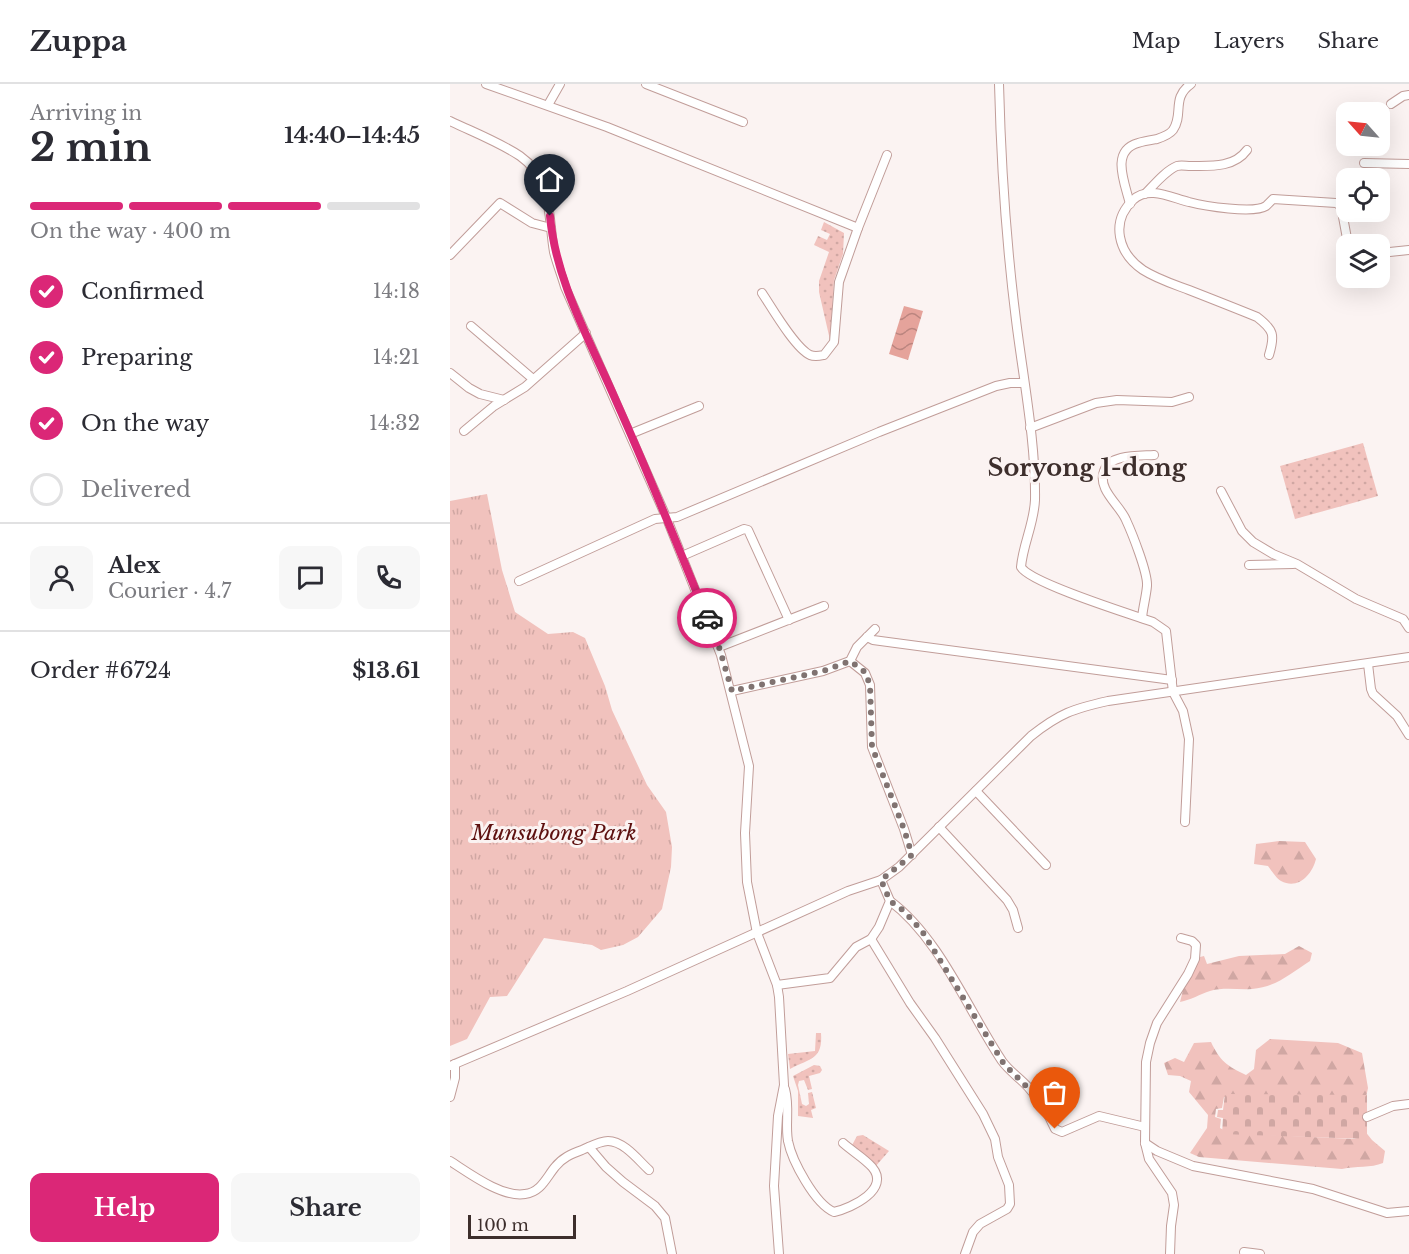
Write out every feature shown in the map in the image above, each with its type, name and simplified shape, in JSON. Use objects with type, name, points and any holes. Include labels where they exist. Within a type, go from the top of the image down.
[{"type":"street","points":[[486,84],[607,127],[858,228]]},
{"type":"street","points":[[548,105],[560,84]]},
{"type":"street","points":[[646,84],[743,122]]},
{"type":"street","points":[[999,84],[1001,164],[1008,250],[1030,428],[1035,499],[1033,520],[1021,559],[1021,567],[1024,573],[1153,622],[1166,631],[1173,692],[1183,711],[1189,739],[1185,822]]},
{"type":"street","points":[[1130,204],[1121,163],[1122,154],[1127,148],[1137,143],[1168,135],[1174,129],[1178,101],[1182,91],[1191,84]]},
{"type":"street","points":[[1391,104],[1409,95]]},
{"type":"street","points":[[450,121],[519,155],[529,163],[540,178],[549,203],[555,254],[565,287],[667,519],[719,647],[732,691],[749,766],[745,824],[747,882],[757,933],[777,984],[784,1085],[789,1104],[788,1140],[794,1160],[820,1201],[834,1212],[858,1202],[874,1190],[878,1180],[873,1168],[843,1143]]},
{"type":"street","points":[[1247,150],[1244,155],[1216,167],[1178,165],[1145,194],[1135,198],[1120,219],[1118,229],[1124,251],[1143,270],[1160,279],[1257,317],[1269,327],[1274,339],[1269,355]]},
{"type":"street","points":[[762,293],[777,317],[807,353],[814,356],[824,355],[834,342],[839,282],[887,155]]},
{"type":"street","points":[[1364,163],[1409,164]]},
{"type":"street","points":[[1145,194],[1161,194],[1191,203],[1237,209],[1261,208],[1267,206],[1273,199],[1336,203],[1341,206],[1346,234]]},
{"type":"street","points":[[450,253],[500,203],[532,223],[551,228]]},
{"type":"street","points":[[1390,252],[1409,250]]},
{"type":"street","points":[[471,326],[533,379]]},
{"type":"street","points":[[464,431],[494,406],[525,387],[586,333]]},
{"type":"street","points":[[450,373],[480,394],[504,400]]},
{"type":"street","points":[[519,581],[655,519],[677,517],[879,432],[996,386],[1024,383]]},
{"type":"street","points":[[1030,428],[1096,403],[1117,400],[1172,402],[1189,397]]},
{"type":"street","points":[[630,434],[699,406]]},
{"type":"street","points":[[1142,618],[1148,584],[1146,574],[1126,518],[1105,489],[1104,471],[1110,462],[1121,458],[1154,455]]},
{"type":"street","points":[[1221,491],[1242,531],[1253,542],[1297,564],[1356,599],[1408,623]]},
{"type":"street","points":[[682,556],[744,529],[748,530],[789,620]]},
{"type":"street","points":[[1249,565],[1297,564]]},
{"type":"street","points":[[719,647],[824,606]]},
{"type":"street","points":[[732,691],[823,671],[850,661],[857,647],[875,629]]},
{"type":"street","points":[[867,637],[873,640],[1172,680]]},
{"type":"street","points":[[450,1097],[454,1078],[452,1065],[627,991],[848,891],[881,880],[912,855],[1031,736],[1050,721],[1070,710],[1108,700],[1409,657]]},
{"type":"street","points":[[850,661],[865,672],[870,685],[872,747],[912,855]]},
{"type":"street","points":[[1368,664],[1373,694],[1397,716],[1409,735]]},
{"type":"street","points":[[976,791],[1046,864]]},
{"type":"street","points":[[939,827],[1007,900],[1013,910],[1018,928]]},
{"type":"street","points":[[881,880],[890,901],[904,911],[922,931],[1004,1064],[1047,1111],[1055,1129],[1062,1132],[1070,1130],[1099,1116],[1145,1127]]},
{"type":"street","points":[[777,984],[830,978],[856,947],[871,939],[890,901]]},
{"type":"street","points":[[1170,1254],[1174,1205],[1172,1193],[1149,1158],[1145,1143],[1146,1062],[1157,1023],[1188,974],[1197,951],[1192,941],[1181,938]]},
{"type":"street","points":[[871,939],[910,1003],[936,1038],[983,1114],[995,1138],[998,1157],[1009,1185],[1010,1204],[1007,1209],[980,1224],[973,1232],[965,1254]]},
{"type":"street","points":[[779,1254],[774,1186],[778,1116],[784,1085]]},
{"type":"street","points":[[1367,1117],[1393,1106],[1409,1104]]},
{"type":"street","points":[[450,1161],[512,1195],[526,1194],[541,1187],[555,1166],[564,1158],[607,1141],[629,1151],[649,1170]]},
{"type":"street","points":[[1145,1143],[1157,1151],[1193,1166],[1314,1189],[1387,1213],[1409,1211]]},
{"type":"street","points":[[589,1147],[606,1167],[655,1206],[665,1218],[672,1254]]},
{"type":"street","points":[[1244,1252],[1260,1254]]},
{"type":"green space","points":[[824,222],[844,233],[843,254],[834,280],[830,340],[819,292],[819,281],[829,252],[814,245],[818,236],[827,240],[830,234],[821,230]]},
{"type":"green space","points":[[1363,443],[1378,496],[1295,519],[1280,466]]},
{"type":"green space","name":"Munsubong Park","points":[[487,494],[502,570],[515,612],[548,634],[573,632],[585,638],[605,686],[612,710],[647,785],[666,812],[672,847],[671,867],[662,909],[638,937],[623,945],[601,950],[592,945],[544,938],[507,996],[490,997],[467,1039],[450,1046],[450,501]]},
{"type":"green space","points":[[1279,841],[1305,842],[1316,859],[1308,875],[1293,884],[1281,881],[1268,866],[1254,864],[1256,844]]},
{"type":"green space","points":[[1299,946],[1312,953],[1310,961],[1276,983],[1261,988],[1215,990],[1180,1002],[1183,990],[1200,957],[1204,956],[1207,964],[1239,956],[1285,954]]},
{"type":"green space","points":[[816,1033],[821,1033],[818,1053],[810,1060],[790,1069],[788,1054],[815,1051]]},
{"type":"green space","points":[[1270,1039],[1338,1043],[1362,1053],[1368,1088],[1365,1102],[1224,1097],[1222,1108],[1216,1109],[1215,1117],[1221,1119],[1220,1128],[1229,1133],[1354,1139],[1363,1136],[1364,1130],[1385,1151],[1383,1163],[1342,1169],[1199,1157],[1190,1153],[1207,1128],[1208,1115],[1189,1092],[1191,1081],[1180,1076],[1168,1075],[1164,1063],[1175,1058],[1184,1062],[1194,1043],[1211,1042],[1225,1062],[1246,1075],[1254,1069],[1256,1050]]},
{"type":"green space","points":[[814,1065],[820,1066],[822,1070],[820,1073],[809,1076],[812,1089],[808,1090],[804,1080],[799,1081],[798,1085],[802,1104],[806,1106],[809,1104],[808,1093],[812,1092],[816,1108],[811,1110],[813,1118],[798,1116],[798,1091],[793,1076]]},
{"type":"green space","points":[[1225,1094],[1367,1095],[1367,1139],[1222,1134],[1223,1118],[1217,1117],[1218,1110],[1223,1110]]},
{"type":"green space","points":[[863,1135],[889,1151],[875,1167],[851,1147],[857,1136]]},
{"type":"water","points":[[904,306],[923,311],[908,360],[889,354]]},
{"type":"way so far","points":[[707,618],[719,647],[732,691],[823,671],[850,661],[865,672],[870,685],[872,747],[912,855],[881,880],[890,901],[904,911],[922,931],[1004,1064],[1047,1111],[1055,1129]]},
{"type":"district","name":"Soryong 1-dong","points":[[1087,467]]},
{"type":"route","points":[[550,216],[555,254],[565,287],[667,519],[707,618]]}]
